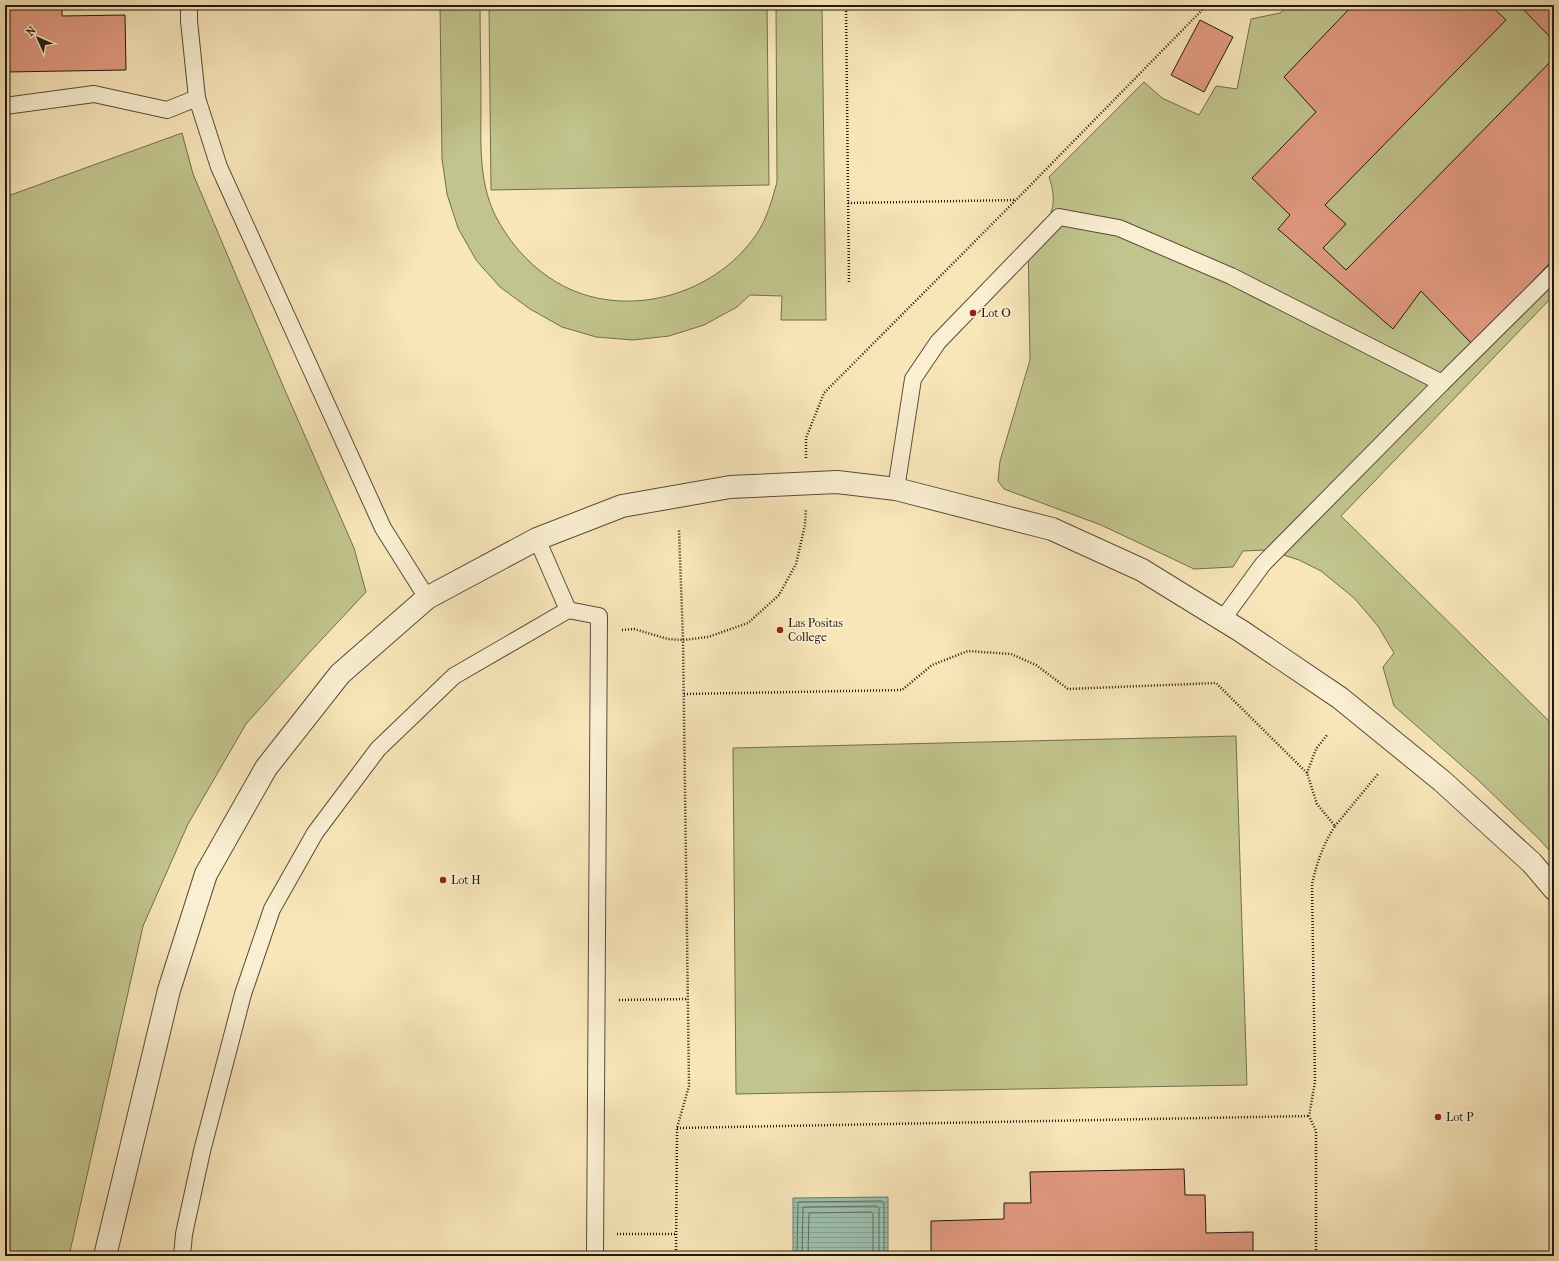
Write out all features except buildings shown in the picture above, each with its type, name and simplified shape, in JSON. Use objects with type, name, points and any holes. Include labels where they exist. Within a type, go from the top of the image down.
[{"type":"street","points":[[105,1256],[169,990],[206,874],[266,768],[340,674],[428,598],[537,539],[622,506],[730,486],[837,482],[896,489],[1052,529],[1142,570],[1222,620],[1346,703],[1447,786],[1532,862],[1554,889]]},
{"type":"lane","points":[[189,5],[189,20],[197,98],[219,167],[383,528],[428,598]]},
{"type":"lane","points":[[5,106],[94,94],[167,110],[197,98]]},
{"type":"lane","points":[[896,489],[913,379],[938,342],[1059,217],[1119,228],[1231,276],[1442,383]]},
{"type":"lane","points":[[1222,620],[1263,564],[1554,272]]},
{"type":"lane","points":[[537,539],[568,610]]},
{"type":"lane","points":[[182,1256],[184,1234],[202,1152],[244,994],[272,909],[315,833],[378,749],[454,676],[568,610],[599,616],[595,1256]]},
{"type":"path","points":[[846,5],[849,284]]},
{"type":"path","points":[[848,203],[1016,200]]},
{"type":"path","points":[[599,631],[634,629],[668,639],[683,640],[679,530]]},
{"type":"path","points":[[676,1256],[677,1128],[689,1086],[684,694],[902,690],[932,665],[968,651],[1010,654],[1036,665],[1068,689],[1216,683],[1307,772],[1318,804],[1335,826]]},
{"type":"path","points":[[1307,772],[1316,749],[1327,735]]},
{"type":"path","points":[[1316,1256],[1316,1131],[1310,1116],[1315,1082],[1312,884],[1324,843],[1335,826],[1378,774]]},
{"type":"path","points":[[597,1000],[688,999]]},
{"type":"path","points":[[677,1128],[1310,1116]]},
{"type":"path","points":[[595,1234],[676,1234]]},
{"type":"green space","points":[[440,5],[480,5],[481,145],[483,174],[495,215],[506,233],[525,258],[541,272],[576,292],[604,299],[633,301],[661,297],[689,289],[715,275],[737,257],[760,229],[766,216],[777,182],[776,5],[822,5],[826,320],[781,320],[782,296],[750,295],[737,307],[704,325],[669,336],[633,340],[596,337],[562,327],[530,309],[500,287],[476,260],[458,228],[447,194],[442,159]]},
{"type":"green space","points":[[489,5],[767,5],[769,185],[491,190]]},
{"type":"green space","points":[[1290,5],[1554,5],[1554,295],[1341,516],[1554,726],[1554,856],[1540,840],[1478,780],[1394,706],[1383,667],[1394,653],[1378,626],[1354,598],[1321,571],[1299,560],[1268,550],[1243,551],[1233,567],[1194,569],[1101,525],[1004,489],[998,481],[1000,461],[1030,360],[1028,238],[1041,228],[1047,221],[1052,210],[1053,194],[1049,177],[1144,82],[1162,98],[1199,115],[1216,86],[1237,89],[1251,19],[1280,13]]},
{"type":"green space","points":[[182,133],[193,174],[354,548],[366,592],[308,654],[246,724],[188,824],[143,926],[69,1256],[5,1256],[5,197]]},
{"type":"green space","points":[[1236,736],[1247,1085],[736,1094],[733,748]]},
{"type":"water","points":[[888,1197],[888,1256],[793,1256],[793,1198]]},
{"type":"place","name":"Lot O","points":[[973,313]]},
{"type":"place","name":"Las Positas College","points":[[780,630]]},
{"type":"place","name":"Lot H","points":[[443,880]]},
{"type":"place","name":"Lot P","points":[[1438,1117]]}]
